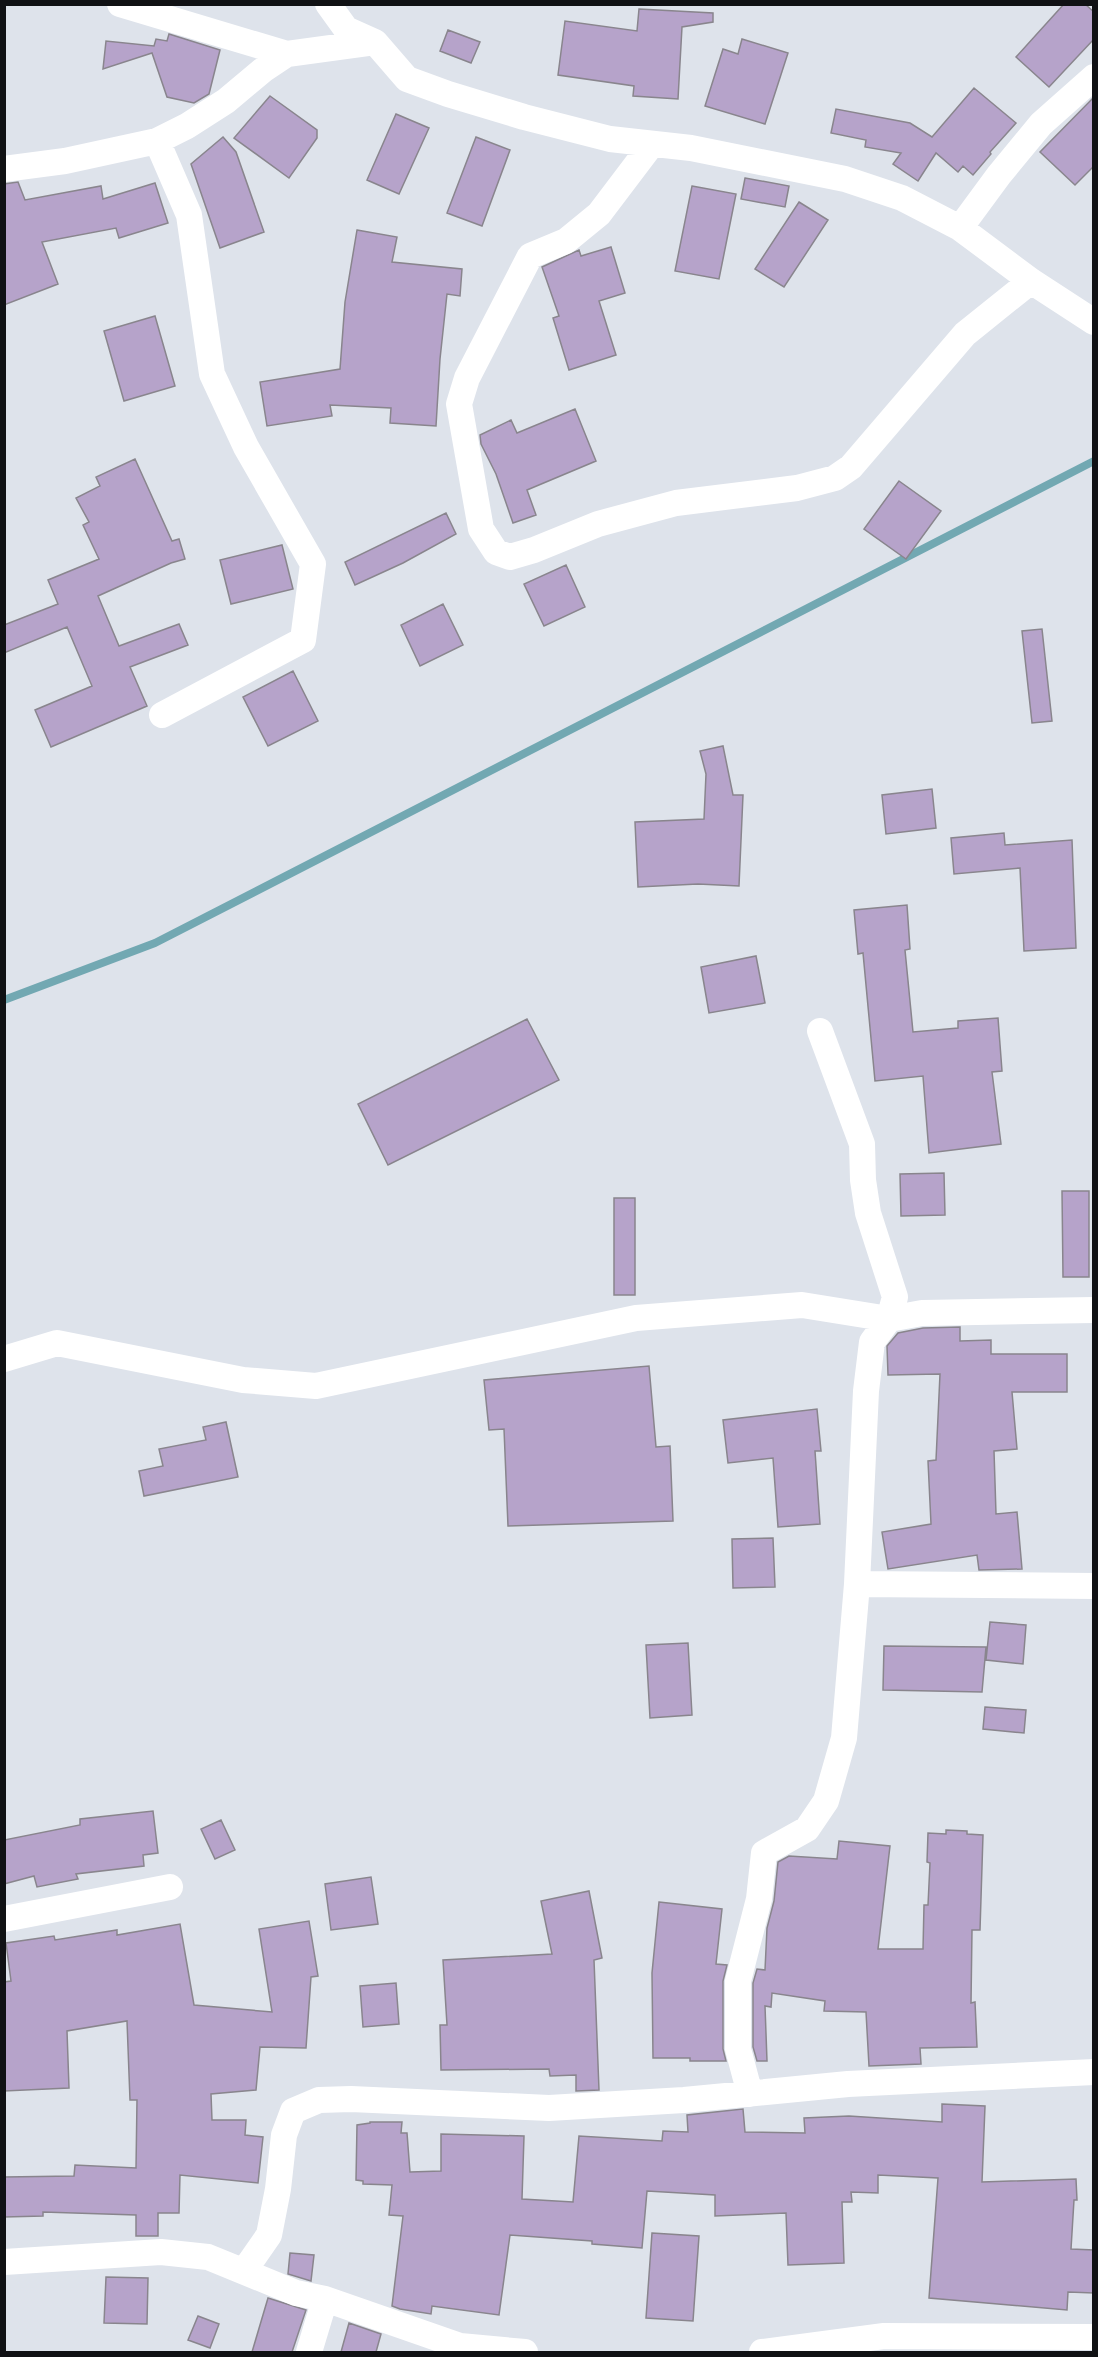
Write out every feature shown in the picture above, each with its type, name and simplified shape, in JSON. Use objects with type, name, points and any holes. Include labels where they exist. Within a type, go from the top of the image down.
[{"type":"street","points":[[120,4],[287,54],[375,42]]},
{"type":"street","points":[[328,4],[346,29],[375,42],[407,79],[524,117],[610,139],[692,148],[845,178],[902,198],[960,228],[1031,281],[1094,322]]},
{"type":"street","points":[[4,169],[64,161],[157,141],[187,126],[226,101],[263,70],[287,54]]},
{"type":"street","points":[[960,228],[1041,124],[1094,77]]},
{"type":"street","points":[[157,141],[189,215],[212,374],[246,447],[313,564],[303,640],[162,715]]},
{"type":"street","points":[[652,144],[599,214],[566,241],[530,256],[466,378],[459,404],[481,529],[496,552],[510,556],[534,550],[598,524],[676,503],[797,488],[836,478],[851,467],[965,334],[1031,281]]},
{"type":"street","points":[[750,2094],[738,2049],[738,1981],[759,1899],[764,1853],[807,1829],[826,1801],[844,1738],[856,1584],[866,1390],[872,1342],[889,1319],[895,1297],[868,1213],[863,1180],[862,1144],[820,1031]]},
{"type":"street","points":[[4,1359],[57,1343],[243,1380],[316,1386],[636,1318],[802,1305],[889,1319],[922,1313],[1094,1311]]},
{"type":"street","points":[[856,1584],[1094,1586]]},
{"type":"street","points":[[4,1919],[170,1887]]},
{"type":"street","points":[[244,2271],[269,2235],[278,2189],[284,2135],[293,2111],[319,2100],[351,2098],[549,2108],[848,2085],[1094,2072]]},
{"type":"street","points":[[4,2262],[161,2252],[208,2257],[296,2293],[325,2299],[460,2346],[525,2352]]},
{"type":"street","points":[[309,2352],[325,2299]]},
{"type":"street","points":[[762,2352],[882,2344],[1094,2337]]},
{"type":"building","points":[[1064,4],[1085,4],[1094,12],[1094,39],[1049,87],[1016,57]]},
{"type":"building","points":[[639,9],[713,13],[713,22],[682,27],[678,99],[633,96],[634,86],[558,75],[565,21],[637,31]]},
{"type":"building","points":[[448,30],[480,42],[471,63],[440,51]]},
{"type":"building","points":[[169,34],[220,50],[209,94],[194,103],[167,97],[152,53],[103,69],[106,41],[154,46],[156,39],[167,41]]},
{"type":"building","points":[[742,39],[788,53],[765,124],[705,106],[723,49],[738,54]]},
{"type":"building","points":[[974,88],[1016,123],[973,175],[963,166],[958,172],[936,153],[918,181],[893,164],[901,153],[865,147],[866,140],[831,133],[836,109],[910,123],[932,137]]},
{"type":"building","points":[[270,96],[317,130],[317,138],[289,178],[234,138]]},
{"type":"building","points":[[1094,97],[1094,166],[1075,185],[1040,152]]},
{"type":"building","points":[[396,114],[429,128],[399,194],[367,180]]},
{"type":"building","points":[[223,137],[236,152],[264,232],[220,248],[191,164]]},
{"type":"building","points":[[476,137],[510,150],[482,226],[447,213]]},
{"type":"building","points":[[745,178],[789,186],[785,207],[741,199]]},
{"type":"building","points":[[18,182],[25,200],[101,186],[103,199],[155,183],[168,223],[119,238],[116,228],[42,242],[58,284],[4,305],[4,184]]},
{"type":"building","points":[[692,186],[736,194],[719,279],[675,271]]},
{"type":"building","points":[[799,202],[828,220],[784,287],[755,269]]},
{"type":"building","points":[[357,230],[397,237],[392,262],[462,269],[460,296],[447,294],[436,426],[390,423],[391,408],[330,405],[332,416],[267,426],[260,382],[340,369],[345,302]]},
{"type":"building","points":[[611,247],[625,293],[599,301],[616,355],[569,370],[553,318],[559,316],[542,267],[579,250],[581,256]]},
{"type":"building","points":[[155,316],[175,386],[124,401],[104,331]]},
{"type":"building","points":[[575,409],[596,461],[527,490],[536,515],[513,523],[496,474],[481,444],[480,435],[511,420],[517,433]]},
{"type":"building","points":[[135,459],[172,541],[179,539],[185,559],[98,596],[119,646],[179,624],[188,645],[130,667],[147,706],[51,747],[35,710],[92,686],[67,627],[4,653],[4,625],[58,604],[48,580],[99,559],[83,525],[89,522],[76,498],[100,486],[96,477]]},
{"type":"building","points":[[899,481],[941,511],[906,559],[864,529]]},
{"type":"building","points":[[446,513],[456,534],[403,563],[355,585],[345,562]]},
{"type":"building","points":[[282,545],[293,589],[231,604],[220,560]]},
{"type":"building","points":[[566,565],[585,607],[544,626],[524,584]]},
{"type":"building","points":[[443,604],[463,645],[420,666],[401,625]]},
{"type":"building","points":[[1042,629],[1052,721],[1032,723],[1022,631]]},
{"type":"building","points":[[293,671],[318,721],[268,746],[243,697]]},
{"type":"building","points":[[723,746],[733,795],[743,795],[739,886],[698,884],[638,887],[635,822],[704,819],[706,774],[700,751]]},
{"type":"building","points":[[932,789],[936,828],[886,834],[882,795]]},
{"type":"building","points":[[1004,833],[1005,845],[1072,840],[1076,948],[1024,951],[1020,868],[954,874],[951,838]]},
{"type":"building","points":[[907,905],[910,949],[905,950],[913,1032],[958,1028],[958,1021],[998,1018],[1002,1071],[992,1072],[1001,1144],[929,1153],[923,1076],[875,1081],[863,953],[858,954],[854,910]]},
{"type":"building","points":[[756,956],[765,1003],[709,1013],[701,967]]},
{"type":"building","points":[[527,1019],[559,1080],[388,1165],[358,1104]]},
{"type":"building","points":[[944,1173],[945,1215],[901,1216],[900,1174]]},
{"type":"building","points":[[1062,1191],[1089,1191],[1089,1277],[1063,1277]]},
{"type":"building","points":[[614,1198],[635,1198],[635,1295],[614,1295]]},
{"type":"building","points":[[960,1327],[960,1341],[991,1340],[991,1354],[1067,1354],[1067,1392],[1012,1392],[1017,1449],[994,1451],[996,1514],[1017,1512],[1022,1569],[979,1570],[977,1555],[888,1569],[882,1532],[931,1524],[928,1461],[936,1460],[940,1374],[888,1375],[887,1346],[898,1333],[923,1328]]},
{"type":"building","points":[[649,1366],[656,1447],[670,1446],[673,1521],[508,1526],[504,1429],[489,1430],[484,1380]]},
{"type":"building","points":[[817,1409],[821,1451],[815,1451],[820,1524],[778,1527],[773,1458],[728,1463],[723,1420]]},
{"type":"building","points":[[226,1422],[238,1477],[144,1496],[139,1471],[163,1466],[159,1449],[206,1440],[203,1427]]},
{"type":"building","points":[[773,1538],[775,1587],[733,1588],[732,1539]]},
{"type":"building","points":[[990,1622],[1026,1625],[1023,1664],[986,1660]]},
{"type":"building","points":[[688,1643],[692,1715],[650,1718],[646,1645]]},
{"type":"building","points":[[884,1646],[986,1647],[982,1692],[883,1690]]},
{"type":"building","points":[[985,1707],[1026,1710],[1024,1733],[983,1729]]},
{"type":"building","points":[[153,1811],[158,1853],[143,1855],[144,1866],[76,1874],[78,1879],[37,1887],[34,1876],[4,1884],[4,1840],[80,1825],[80,1819]]},
{"type":"building","points":[[221,1820],[235,1850],[215,1859],[201,1829]]},
{"type":"building","points":[[946,1830],[967,1831],[967,1834],[983,1835],[980,1930],[972,1930],[971,2003],[975,2002],[977,2047],[920,2048],[921,2064],[869,2066],[866,2012],[824,2011],[825,2001],[772,1993],[771,2007],[765,2006],[767,2061],[757,2061],[753,2047],[753,1983],[757,1969],[765,1970],[767,1928],[774,1901],[778,1862],[789,1856],[837,1859],[839,1841],[890,1846],[878,1949],[923,1949],[924,1905],[928,1905],[930,1863],[927,1862],[928,1833],[946,1834]]},
{"type":"building","points":[[371,1877],[378,1924],[331,1930],[325,1884]]},
{"type":"building","points":[[589,1891],[602,1958],[594,1960],[599,2090],[576,2091],[576,2075],[550,2076],[549,2069],[441,2070],[440,2025],[447,2025],[443,1960],[552,1954],[541,1901]]},
{"type":"building","points":[[659,1902],[722,1909],[716,1964],[727,1965],[723,1981],[723,2049],[726,2061],[653,2058],[652,1973]]},
{"type":"building","points":[[309,1921],[318,1976],[311,1977],[306,2048],[260,2047],[256,2090],[211,2094],[212,2120],[246,2120],[245,2135],[263,2137],[258,2183],[180,2175],[179,2213],[158,2213],[158,2236],[136,2236],[136,2215],[43,2212],[43,2216],[4,2217],[4,2177],[74,2176],[75,2165],[136,2168],[137,2100],[130,2100],[127,2021],[67,2031],[69,2088],[4,2091],[4,1982],[11,1981],[6,1943],[54,1936],[55,1940],[117,1930],[117,1935],[180,1924],[194,2005],[272,2012],[259,1929]]},
{"type":"building","points":[[396,1983],[399,2024],[363,2027],[360,1986]]},
{"type":"building","points":[[942,2104],[985,2106],[982,2182],[1076,2179],[1077,2200],[1074,2200],[1071,2249],[1094,2250],[1094,2293],[1068,2292],[1067,2310],[929,2298],[938,2178],[878,2175],[878,2193],[851,2192],[852,2202],[842,2202],[844,2263],[788,2265],[786,2213],[715,2216],[715,2195],[647,2191],[642,2248],[592,2244],[592,2241],[510,2235],[499,2315],[432,2306],[431,2314],[392,2306],[403,2216],[389,2215],[392,2185],[363,2184],[363,2181],[356,2180],[357,2125],[370,2122],[402,2122],[401,2133],[407,2133],[410,2172],[441,2171],[441,2134],[524,2136],[522,2199],[573,2202],[579,2136],[662,2141],[663,2131],[688,2132],[687,2115],[743,2109],[745,2132],[805,2133],[804,2118],[849,2116],[942,2122]]},
{"type":"building","points":[[652,2233],[699,2236],[693,2321],[646,2318]]},
{"type":"building","points":[[290,2253],[314,2255],[311,2281],[288,2274]]},
{"type":"building","points":[[106,2277],[148,2278],[147,2324],[104,2323]]},
{"type":"building","points":[[268,2298],[306,2310],[292,2352],[252,2352]]},
{"type":"building","points":[[198,2316],[219,2324],[210,2348],[188,2340]]},
{"type":"building","points":[[349,2323],[381,2334],[376,2352],[341,2352]]},
{"type":"waterway","points":[[4,1000],[155,943],[1094,461]]}]
